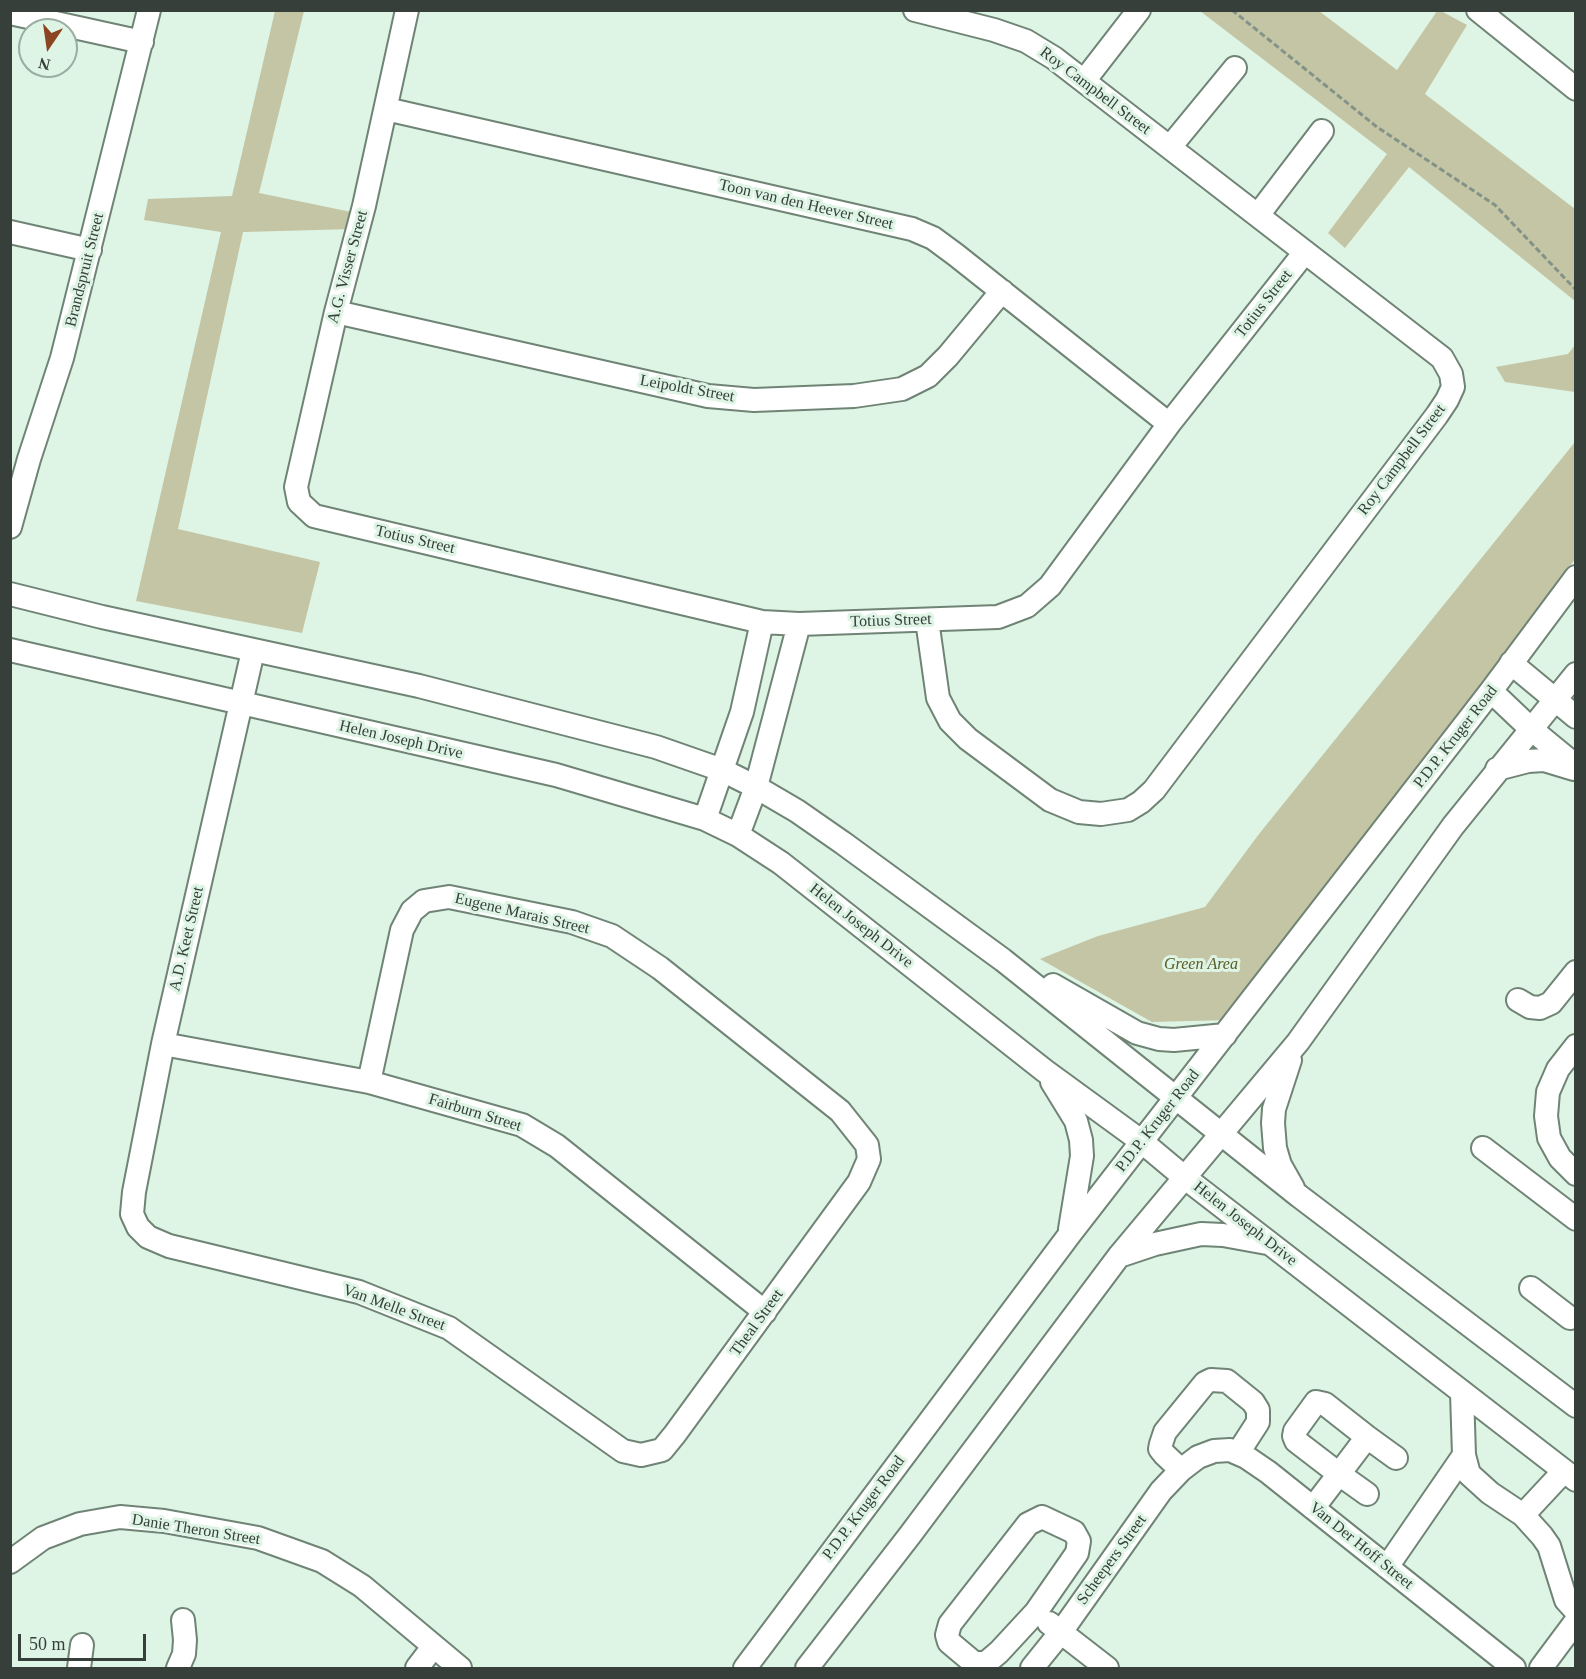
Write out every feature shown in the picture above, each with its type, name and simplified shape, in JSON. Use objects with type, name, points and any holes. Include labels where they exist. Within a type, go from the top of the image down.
[{"type":"street","name":"Brandspruit Street","points":[[10,527],[20,456],[62,358],[149,10]]},
{"type":"street","name":"A.G. Visser Street","points":[[314,516],[299,502],[296,487],[336,312],[364,206],[407,10]]},
{"type":"street","name":"Roy Campbell Street","points":[[915,10],[994,30],[1026,41],[1054,58],[1442,358],[1451,374],[1453,387],[1437,415],[1161,781],[1142,802],[1128,810],[1101,814],[1078,812],[1050,800],[968,740],[950,721],[938,698],[927,621]]},
{"type":"street","points":[[1084,81],[1139,10]]},
{"type":"street","points":[[1478,10],[1575,89]]},
{"type":"street","points":[[10,13],[142,42]]},
{"type":"street","points":[[1170,147],[1235,68]]},
{"type":"street","name":"Toon van den Heever Street","points":[[386,109],[912,229],[933,238],[1169,424]]},
{"type":"street","points":[[1258,215],[1322,131]]},
{"type":"street","points":[[10,232],[90,250]]},
{"type":"street","name":"Totius Street","points":[[314,516],[762,622],[799,624],[998,617],[1027,606],[1050,586],[1169,424],[1305,252]]},
{"type":"street","name":"Leipoldt Street","points":[[336,312],[708,396],[754,400],[854,396],[902,389],[928,375],[948,356],[1002,291]]},
{"type":"street","name":"P.D.P. Kruger Road","points":[[745,1668],[1070,1234],[1491,691],[1575,576]]},
{"type":"street","points":[[10,594],[102,617],[430,689],[656,747],[722,770],[756,787],[797,811],[843,843],[1004,960],[1299,1196],[1575,1406]]},
{"type":"street","points":[[705,819],[742,712],[762,622]]},
{"type":"street","points":[[738,835],[756,787],[799,624]]},
{"type":"street","name":"Helen Joseph Drive","points":[[10,650],[555,775],[705,819],[738,835],[781,863],[1045,1071],[1141,1141],[1184,1177],[1570,1475]]},
{"type":"street","name":"A.D. Keet Street","points":[[138,1227],[132,1214],[134,1192],[163,1044],[253,651]]},
{"type":"street","points":[[1511,663],[1575,717]]},
{"type":"street","points":[[807,1668],[910,1535],[1119,1256],[1298,1042],[1453,826],[1575,674]]},
{"type":"street","points":[[1491,691],[1575,768]]},
{"type":"street","points":[[1497,769],[1528,761],[1544,760],[1575,768]]},
{"type":"street","name":"Eugene Marais Street","points":[[369,1082],[402,930],[412,911],[424,901],[449,897],[572,922],[612,936],[660,968],[840,1111],[867,1145],[869,1159]]},
{"type":"street","points":[[1004,960],[1018,963],[1083,1004],[1137,1033],[1159,1039],[1174,1040],[1225,1035]]},
{"type":"street","points":[[1518,1000],[1530,1007],[1540,1008],[1551,1003],[1575,974]]},
{"type":"street","points":[[1298,1042],[1286,1068],[1274,1108],[1273,1123],[1275,1148],[1281,1165],[1299,1196]]},
{"type":"street","name":"Fairburn Street","points":[[163,1044],[369,1082],[522,1125],[557,1146],[765,1312]]},
{"type":"street","points":[[1575,1046],[1558,1069],[1548,1092],[1546,1116],[1549,1138],[1560,1158],[1575,1174]]},
{"type":"street","points":[[1045,1071],[1076,1121],[1082,1140],[1082,1156],[1070,1234]]},
{"type":"street","points":[[1483,1148],[1575,1219]]},
{"type":"street","name":"Theal Street","points":[[623,1451],[641,1455],[662,1450],[860,1182],[869,1159]]},
{"type":"street","name":"Van Melle Street","points":[[138,1227],[148,1237],[169,1246],[359,1292],[449,1328],[623,1451]]},
{"type":"street","points":[[1119,1256],[1155,1244],[1201,1234],[1223,1235],[1272,1244]]},
{"type":"street","points":[[1531,1288],[1574,1317]]},
{"type":"street","points":[[1211,1380],[1227,1381],[1253,1402],[1258,1410],[1258,1422],[1238,1453],[1230,1450],[1214,1451],[1190,1463],[1164,1454],[1160,1449],[1165,1432],[1205,1383],[1211,1380]]},
{"type":"street","points":[[1462,1393],[1464,1455],[1469,1474],[1474,1481],[1523,1515],[1542,1536],[1549,1546],[1566,1600],[1575,1611]]},
{"type":"street","points":[[1367,1494],[1302,1446],[1294,1436],[1298,1425],[1311,1407],[1316,1402],[1325,1404],[1396,1458]]},
{"type":"street","points":[[1313,1508],[1367,1437]]},
{"type":"street","name":"Van Der Hoff Street","points":[[1238,1453],[1268,1472],[1514,1668]]},
{"type":"street","points":[[1388,1568],[1464,1455]]},
{"type":"street","name":"Scheepers Street","points":[[1032,1668],[1061,1632],[1161,1491],[1190,1463]]},
{"type":"street","points":[[1523,1515],[1570,1475]]},
{"type":"street","name":"Danie Theron Street","points":[[10,1562],[43,1538],[80,1524],[120,1517],[164,1521],[258,1538],[322,1561],[362,1586],[460,1668]]},
{"type":"street","points":[[1042,1517],[1074,1532],[1079,1541],[1077,1553],[1036,1612],[986,1663],[974,1663],[949,1642],[947,1635],[950,1624],[1028,1524],[1042,1517]]},
{"type":"street","points":[[1036,1612],[1107,1668]]},
{"type":"street","points":[[178,1668],[184,1654],[183,1620]]},
{"type":"street","points":[[1541,1668],[1575,1621]]},
{"type":"street","points":[[79,1668],[82,1645]]},
{"type":"street","points":[[417,1668],[433,1647]]},
{"type":"path","points":[[1232,10],[1377,128],[1495,205],[1575,290]]},
{"type":"green space","points":[[275,11],[304,11],[259,193],[356,213],[353,229],[243,232],[178,529],[320,562],[302,633],[136,601],[221,232],[144,220],[148,199],[232,196]]},
{"type":"green space","points":[[1200,11],[1319,11],[1397,70],[1437,11],[1467,25],[1425,94],[1575,209],[1575,301],[1409,167],[1345,248],[1328,233],[1387,154]]},
{"type":"green space","points":[[1575,345],[1575,392],[1505,382],[1496,367],[1568,354]]},
{"type":"green space","name":"Green Area","points":[[1575,442],[1575,559],[1231,1020],[1152,1022],[1040,959],[1098,936],[1205,907],[1259,834]]}]
